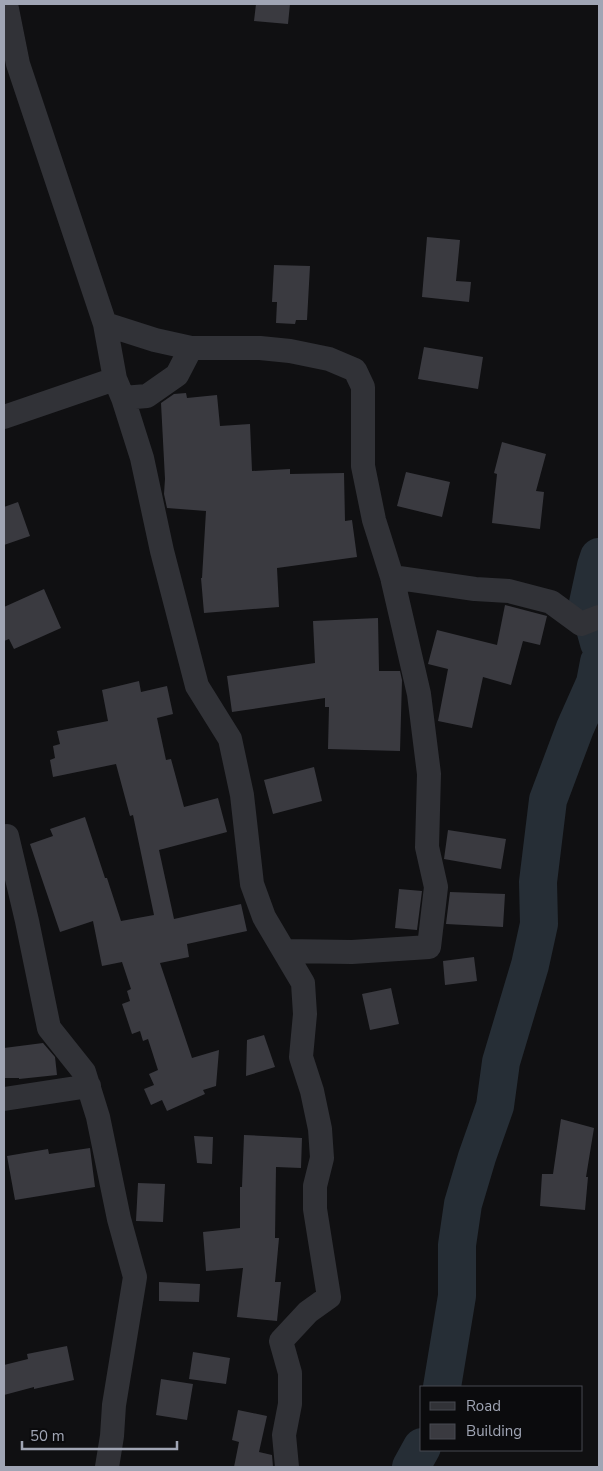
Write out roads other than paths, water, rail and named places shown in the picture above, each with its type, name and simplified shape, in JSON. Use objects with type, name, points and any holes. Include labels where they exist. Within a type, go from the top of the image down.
[{"type":"street","points":[[6,4],[11,67],[105,324],[119,389],[142,458],[162,551],[198,686],[230,739],[242,795],[252,884],[264,917],[304,983],[305,1014],[301,1057],[312,1091],[320,1129],[322,1158],[315,1186],[315,1209],[329,1297],[308,1312],[282,1341],[290,1373],[290,1404],[284,1435],[287,1467]]},
{"type":"street","points":[[105,324],[155,340],[191,348],[260,348],[290,351],[330,359],[355,370],[362,387],[363,466],[374,520],[392,577],[419,694],[429,774],[427,847],[436,887],[429,947],[352,952],[284,951]]},
{"type":"street","points":[[4,417],[119,389],[147,396],[177,375],[191,348]]},
{"type":"street","points":[[392,577],[475,589],[509,591],[551,602],[590,620]]},
{"type":"street","points":[[5,830],[27,921],[49,1028],[84,1072],[89,1086],[98,1117],[119,1219],[135,1277],[114,1405],[107,1467]]},
{"type":"street","points":[[4,1099],[89,1086]]},
{"type":"waterway","points":[[599,557],[588,603],[599,643]]},
{"type":"waterway","points":[[442,1386],[457,1296],[457,1245],[463,1204],[495,1106],[501,1062],[530,965],[539,924],[538,882],[548,800],[575,728],[595,683],[599,662]]},
{"type":"waterway","points":[[411,1467],[420,1451]]}]
